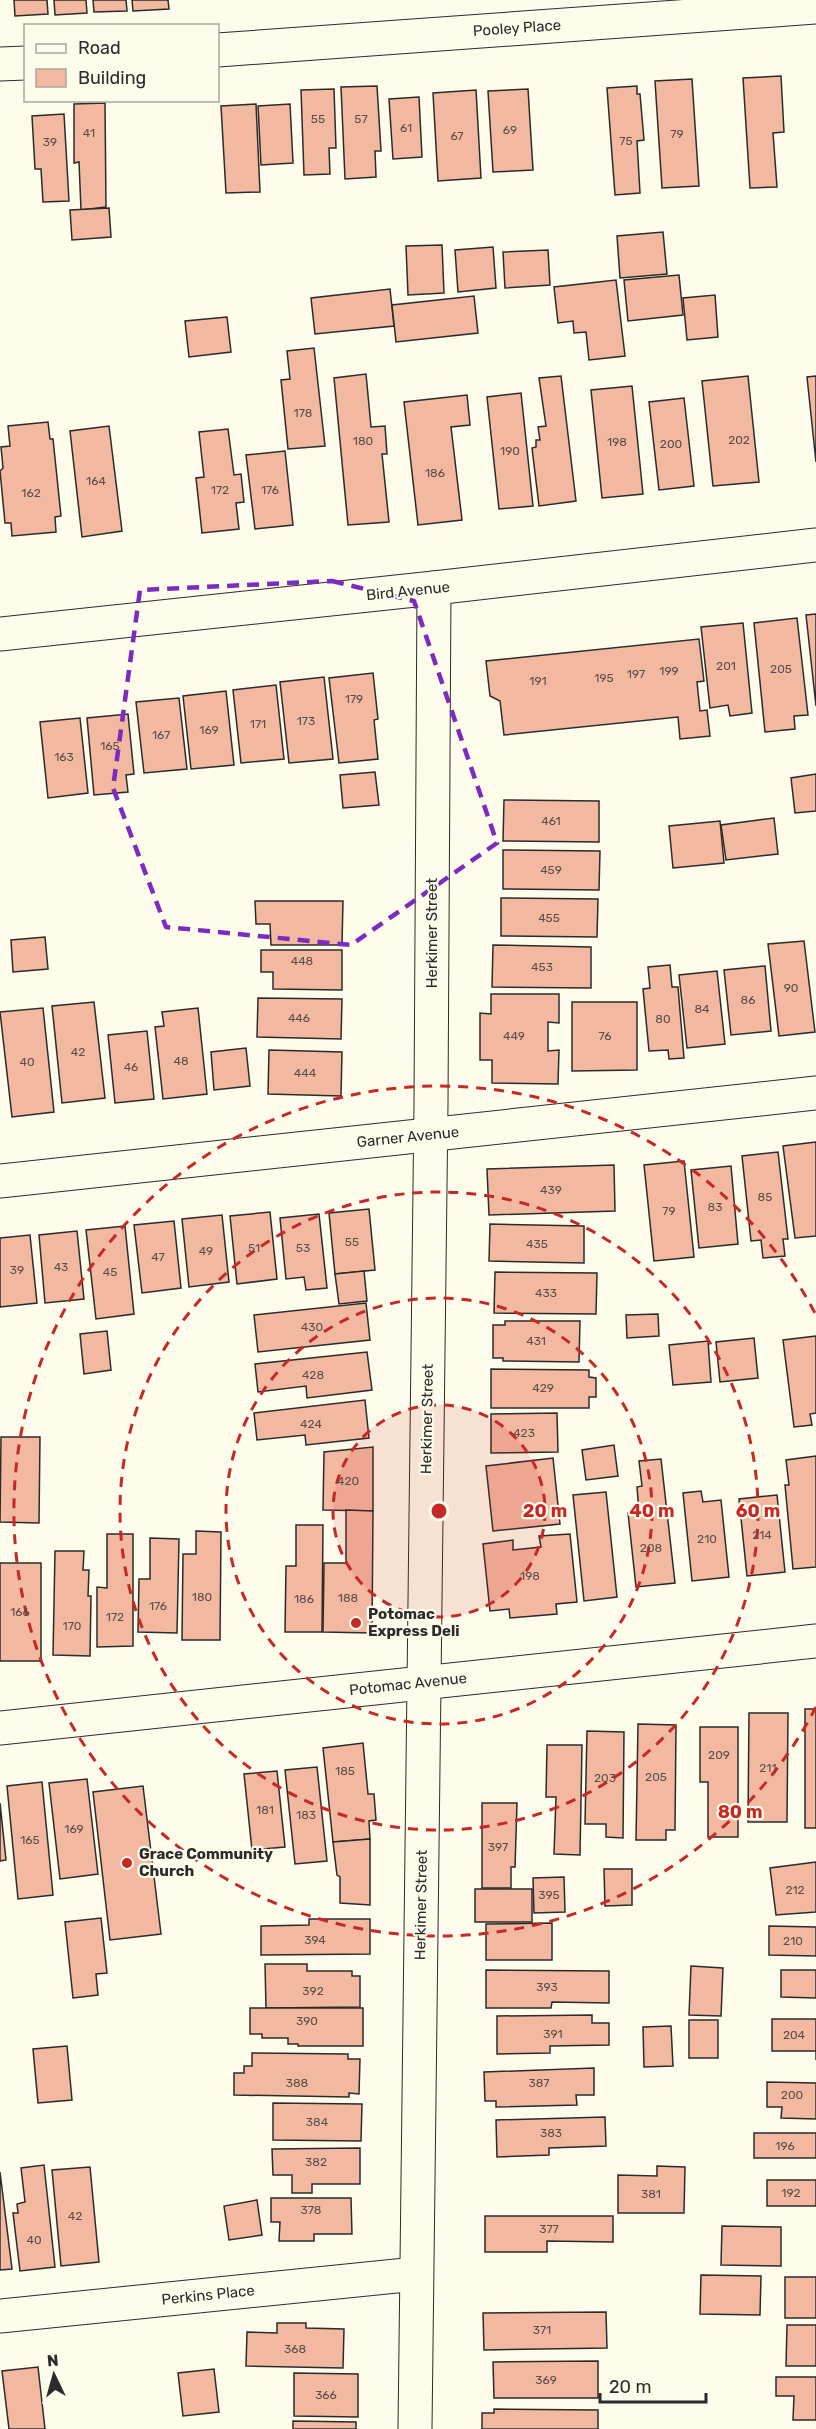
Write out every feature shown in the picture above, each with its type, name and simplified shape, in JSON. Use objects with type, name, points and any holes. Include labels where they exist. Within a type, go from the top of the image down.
[{"type":"street","name":"Pooley Place","points":[[219,50],[816,7]]},
{"type":"street","points":[[0,64],[24,63]]},
{"type":"street","name":"Bird Avenue","points":[[0,634],[816,545]]},
{"type":"street","name":"Herkimer Street","points":[[416,2429],[434,588]]},
{"type":"street","name":"Garner Avenue","points":[[0,1181],[816,1093]]},
{"type":"street","name":"Potomac Avenue","points":[[0,1728],[816,1641]]},
{"type":"street","name":"Perkins Place","points":[[0,2316],[417,2274]]},
{"type":"highlighted area","points":[[332,581],[414,601],[497,843],[351,945],[166,927],[113,788],[140,590]]},
{"type":"building","points":[[14,0],[47,0],[48,14],[15,16]]},
{"type":"building","points":[[54,0],[86,0],[87,13],[55,15]]},
{"type":"building","points":[[93,0],[126,0],[127,11],[94,12]]},
{"type":"building","points":[[132,0],[168,0],[169,9],[133,11]]},
{"type":"building","points":[[781,76],[784,132],[773,133],[777,187],[750,188],[743,78]]},
{"type":"building","points":[[692,79],[699,186],[662,188],[655,81]]},
{"type":"building","points":[[377,86],[381,151],[375,151],[376,177],[345,179],[341,87]]},
{"type":"building","points":[[637,86],[637,94],[640,94],[644,140],[637,141],[640,193],[615,195],[607,88]]},
{"type":"building","points":[[334,89],[336,148],[329,148],[330,174],[304,175],[301,90]]},
{"type":"building","points":[[528,89],[533,170],[493,172],[488,91]]},
{"type":"building","points":[[476,90],[481,178],[438,181],[433,93]]},
{"type":"building","points":[[419,97],[422,157],[393,159],[389,99]]},
{"type":"building","points":[[105,103],[106,207],[81,210],[79,162],[74,163],[74,104]]},
{"type":"building","points":[[256,104],[260,192],[226,193],[221,106]]},
{"type":"building","points":[[290,104],[293,163],[261,165],[258,106]]},
{"type":"building","points":[[64,114],[69,201],[43,202],[41,169],[35,169],[32,116]]},
{"type":"building","points":[[109,208],[111,237],[72,240],[70,210]]},
{"type":"building","points":[[663,232],[667,274],[620,278],[617,236]]},
{"type":"building","points":[[442,245],[444,293],[408,295],[406,246]]},
{"type":"building","points":[[493,247],[496,288],[458,292],[455,250]]},
{"type":"building","points":[[548,250],[550,285],[505,288],[503,252]]},
{"type":"building","points":[[679,275],[683,315],[628,321],[624,280]]},
{"type":"building","points":[[616,280],[625,356],[589,360],[586,332],[574,333],[573,321],[558,323],[554,287]]},
{"type":"building","points":[[390,289],[394,326],[315,334],[311,298]]},
{"type":"building","points":[[715,295],[718,337],[687,340],[683,298]]},
{"type":"building","points":[[474,296],[478,333],[396,342],[392,305]]},
{"type":"building","points":[[227,317],[231,352],[189,357],[185,321]]},
{"type":"building","points":[[314,348],[325,446],[288,449],[281,380],[290,379],[287,351]]},
{"type":"building","points":[[366,374],[371,427],[385,426],[387,454],[382,454],[389,522],[348,525],[334,378]]},
{"type":"building","points":[[561,376],[576,501],[539,506],[532,448],[536,447],[536,440],[540,440],[538,427],[546,426],[539,378]]},
{"type":"building","points":[[748,376],[759,482],[713,486],[702,381]]},
{"type":"building","points":[[816,376],[816,462],[807,377]]},
{"type":"building","points":[[632,386],[643,494],[602,498],[591,390]]},
{"type":"building","points":[[521,393],[533,506],[499,509],[487,397]]},
{"type":"building","points":[[467,395],[470,425],[451,427],[462,520],[418,525],[404,402]]},
{"type":"building","points":[[684,398],[694,486],[659,490],[649,402]]},
{"type":"building","points":[[48,422],[50,439],[53,439],[61,516],[55,517],[56,532],[12,536],[11,523],[5,523],[0,471],[3,468],[1,447],[10,446],[8,426]]},
{"type":"building","points":[[109,426],[122,531],[82,537],[70,431]]},
{"type":"building","points":[[228,429],[234,475],[241,474],[244,502],[236,503],[239,529],[202,533],[196,478],[204,477],[199,432]]},
{"type":"building","points":[[285,451],[293,525],[255,529],[246,455]]},
{"type":"building","points":[[816,614],[816,706],[806,615]]},
{"type":"building","points":[[797,618],[808,715],[794,716],[795,729],[765,732],[754,623]]},
{"type":"building","points":[[743,623],[752,713],[730,716],[728,705],[710,708],[701,627]]},
{"type":"building","points":[[699,639],[704,681],[697,682],[700,711],[707,710],[710,736],[680,739],[678,717],[504,735],[500,701],[490,696],[486,661]]},
{"type":"building","points":[[373,673],[378,719],[374,720],[378,759],[339,763],[329,678]]},
{"type":"building","points":[[324,677],[333,759],[289,763],[280,682]]},
{"type":"building","points":[[276,685],[284,759],[241,763],[233,690]]},
{"type":"building","points":[[226,691],[234,765],[191,769],[183,696]]},
{"type":"building","points":[[179,698],[187,769],[144,773],[136,702]]},
{"type":"building","points":[[128,714],[134,774],[126,775],[128,792],[94,795],[87,718]]},
{"type":"building","points":[[80,718],[88,793],[48,798],[40,722]]},
{"type":"building","points":[[375,772],[379,805],[343,808],[340,775]]},
{"type":"building","points":[[816,774],[816,811],[795,813],[791,778]]},
{"type":"building","points":[[504,800],[599,801],[599,842],[503,841]]},
{"type":"building","points":[[774,818],[778,854],[726,860],[721,825]]},
{"type":"building","points":[[720,821],[724,863],[673,868],[669,826]]},
{"type":"building","points":[[503,850],[600,851],[599,890],[503,889]]},
{"type":"building","points":[[501,898],[598,899],[597,937],[501,936]]},
{"type":"building","points":[[255,901],[343,901],[342,945],[271,945],[270,924],[256,924]]},
{"type":"building","points":[[45,937],[48,969],[13,972],[11,940]]},
{"type":"building","points":[[804,941],[815,1032],[779,1036],[768,944]]},
{"type":"building","points":[[493,945],[591,947],[591,988],[492,987]]},
{"type":"building","points":[[261,950],[342,950],[342,990],[273,989],[273,972],[261,972]]},
{"type":"building","points":[[670,965],[672,987],[678,987],[684,1058],[669,1059],[668,1050],[649,1051],[643,989],[650,988],[648,967]]},
{"type":"building","points":[[765,966],[771,1031],[731,1035],[724,970]]},
{"type":"building","points":[[717,971],[725,1044],[687,1048],[679,975]]},
{"type":"building","points":[[491,994],[559,994],[559,1023],[548,1022],[548,1051],[559,1050],[558,1084],[492,1083],[492,1060],[480,1060],[480,1013],[491,1014]]},
{"type":"building","points":[[258,998],[342,999],[341,1039],[257,1037]]},
{"type":"building","points":[[94,1002],[105,1098],[62,1103],[52,1006]]},
{"type":"building","points":[[572,1002],[637,1002],[637,1070],[572,1071]]},
{"type":"building","points":[[43,1008],[54,1112],[12,1117],[0,1012]]},
{"type":"building","points":[[198,1008],[207,1094],[163,1099],[155,1027],[164,1026],[162,1012]]},
{"type":"building","points":[[147,1031],[154,1099],[115,1103],[108,1035]]},
{"type":"building","points":[[246,1048],[250,1086],[214,1090],[211,1052]]},
{"type":"building","points":[[269,1050],[342,1052],[341,1096],[268,1094]]},
{"type":"building","points":[[816,1142],[816,1236],[795,1238],[783,1146]]},
{"type":"building","points":[[778,1152],[788,1239],[783,1239],[785,1256],[763,1258],[761,1240],[751,1241],[742,1156]]},
{"type":"building","points":[[684,1161],[694,1257],[654,1261],[644,1165]]},
{"type":"building","points":[[614,1165],[615,1211],[489,1215],[487,1169]]},
{"type":"building","points":[[731,1166],[738,1244],[699,1248],[691,1170]]},
{"type":"building","points":[[369,1209],[375,1270],[335,1274],[329,1213]]},
{"type":"building","points":[[270,1212],[277,1279],[237,1284],[230,1216]]},
{"type":"building","points":[[319,1214],[327,1288],[306,1290],[304,1277],[286,1279],[280,1218]]},
{"type":"building","points":[[222,1215],[229,1282],[189,1287],[182,1219]]},
{"type":"building","points":[[174,1221],[181,1288],[142,1293],[134,1225]]},
{"type":"building","points":[[490,1224],[584,1226],[584,1263],[489,1261]]},
{"type":"building","points":[[125,1226],[134,1314],[96,1319],[86,1230]]},
{"type":"building","points":[[77,1231],[84,1299],[45,1303],[39,1235]]},
{"type":"building","points":[[30,1235],[37,1303],[0,1307],[0,1238]]},
{"type":"building","points":[[364,1271],[367,1301],[339,1304],[335,1274]]},
{"type":"building","points":[[495,1272],[597,1273],[596,1314],[494,1313]]},
{"type":"building","points":[[366,1303],[370,1340],[258,1352],[254,1315]]},
{"type":"building","points":[[658,1314],[659,1336],[627,1338],[626,1315]]},
{"type":"building","points":[[505,1321],[580,1321],[579,1362],[503,1361],[503,1358],[493,1358],[493,1325],[505,1325]]},
{"type":"building","points":[[107,1331],[111,1370],[84,1374],[80,1334]]},
{"type":"building","points":[[816,1336],[816,1413],[810,1414],[812,1425],[794,1427],[783,1340]]},
{"type":"building","points":[[754,1338],[758,1378],[720,1382],[716,1342]]},
{"type":"building","points":[[708,1341],[711,1382],[673,1385],[669,1345]]},
{"type":"building","points":[[367,1352],[372,1390],[307,1398],[306,1386],[258,1392],[255,1364]]},
{"type":"building","points":[[491,1369],[589,1370],[589,1377],[596,1378],[596,1397],[589,1397],[589,1408],[491,1408]]},
{"type":"building","points":[[365,1400],[369,1438],[306,1445],[305,1435],[257,1440],[254,1413]]},
{"type":"building","points":[[557,1413],[558,1452],[491,1453],[491,1414]]},
{"type":"building","points":[[1,1437],[40,1437],[39,1523],[0,1522]]},
{"type":"building","points":[[614,1445],[618,1476],[586,1480],[582,1450]]},
{"type":"building","points":[[373,1447],[373,1511],[323,1510],[324,1452]]},
{"type":"building","points":[[816,1456],[816,1567],[793,1569],[785,1485],[789,1485],[786,1460]]},
{"type":"building","points":[[553,1458],[560,1524],[493,1531],[486,1466]]},
{"type":"building","points":[[661,1459],[675,1583],[636,1587],[628,1513],[639,1512],[637,1487],[642,1486],[639,1461]]},
{"type":"building","points":[[701,1491],[703,1502],[721,1500],[729,1577],[692,1581],[683,1493]]},
{"type":"building","points":[[606,1492],[617,1597],[584,1601],[573,1495]]},
{"type":"building","points":[[777,1495],[785,1572],[747,1576],[739,1499]]},
{"type":"building","points":[[346,1510],[373,1511],[372,1633],[323,1632],[324,1563],[346,1563]]},
{"type":"building","points":[[296,1525],[323,1525],[322,1632],[285,1632],[286,1566],[296,1566]]},
{"type":"building","points":[[196,1531],[221,1532],[220,1640],[182,1640],[183,1554],[196,1554]]},
{"type":"building","points":[[107,1534],[133,1534],[133,1646],[97,1647],[97,1587],[107,1588]]},
{"type":"building","points":[[570,1534],[577,1602],[556,1604],[557,1614],[510,1618],[509,1609],[490,1611],[483,1544],[513,1540],[513,1550],[541,1547],[539,1536]]},
{"type":"building","points":[[150,1538],[179,1539],[177,1633],[138,1632],[139,1579],[150,1579]]},
{"type":"building","points":[[55,1551],[84,1551],[83,1570],[89,1570],[88,1596],[91,1596],[90,1656],[53,1655]]},
{"type":"building","points":[[0,1563],[41,1563],[41,1661],[0,1661]]},
{"type":"building","points":[[805,1709],[816,1709],[816,1828],[805,1828]]},
{"type":"building","points":[[749,1713],[788,1713],[787,1822],[748,1822]]},
{"type":"building","points":[[638,1724],[676,1725],[675,1830],[666,1830],[666,1840],[636,1840]]},
{"type":"building","points":[[700,1727],[738,1727],[738,1837],[708,1837],[708,1782],[700,1782]]},
{"type":"building","points":[[587,1731],[624,1732],[623,1838],[606,1837],[606,1824],[585,1824]]},
{"type":"building","points":[[363,1743],[368,1794],[374,1794],[376,1820],[369,1821],[370,1839],[333,1842],[323,1748]]},
{"type":"building","points":[[547,1745],[582,1745],[580,1855],[554,1854],[556,1797],[546,1797]]},
{"type":"building","points":[[317,1767],[327,1861],[295,1864],[285,1770]]},
{"type":"building","points":[[277,1771],[285,1847],[252,1850],[244,1774]]},
{"type":"building","points":[[87,1779],[98,1874],[60,1879],[49,1783]]},
{"type":"building","points":[[42,1782],[53,1895],[18,1899],[7,1786]]},
{"type":"building","name":"Grace Community Church","points":[[143,1786],[161,1934],[110,1940],[93,1792]]},
{"type":"building","points":[[0,1803],[6,1860],[0,1861]]},
{"type":"building","points":[[482,1803],[517,1803],[515,1867],[511,1867],[511,1888],[482,1888]]},
{"type":"building","points":[[370,1839],[370,1905],[340,1903],[340,1877],[337,1875],[333,1842]]},
{"type":"building","points":[[816,1862],[816,1912],[776,1915],[770,1868]]},
{"type":"building","points":[[604,1869],[632,1869],[632,1905],[605,1906]]},
{"type":"building","points":[[564,1877],[565,1912],[534,1913],[533,1878]]},
{"type":"building","points":[[475,1889],[532,1889],[532,1922],[475,1922]]},
{"type":"building","points":[[101,1918],[107,1973],[96,1974],[98,1995],[73,1998],[65,1922]]},
{"type":"building","points":[[309,1919],[370,1919],[370,1954],[261,1955],[261,1926],[309,1925]]},
{"type":"building","points":[[552,1923],[552,1960],[486,1960],[486,1924]]},
{"type":"building","points":[[769,1926],[816,1927],[816,1956],[769,1955]]},
{"type":"building","points":[[265,1964],[307,1964],[307,1971],[352,1971],[352,1976],[360,1976],[360,2007],[266,2008]]},
{"type":"building","points":[[691,1966],[723,1968],[721,2016],[689,2015]]},
{"type":"building","points":[[486,1970],[609,1971],[609,2003],[552,2002],[551,2008],[486,2008]]},
{"type":"building","points":[[781,1970],[816,1970],[816,1998],[781,1997]]},
{"type":"building","points":[[250,2008],[363,2008],[363,2046],[298,2046],[298,2044],[288,2044],[288,2038],[262,2038],[262,2034],[250,2034]]},
{"type":"building","points":[[592,2015],[592,2023],[609,2023],[609,2045],[550,2046],[550,2053],[497,2054],[497,2016]]},
{"type":"building","points":[[772,2019],[816,2019],[816,2051],[772,2051]]},
{"type":"building","points":[[689,2020],[718,2020],[718,2058],[689,2058]]},
{"type":"building","points":[[671,2026],[673,2066],[644,2067],[643,2027]]},
{"type":"building","points":[[67,2046],[72,2100],[38,2103],[33,2049]]},
{"type":"building","points":[[252,2053],[348,2054],[348,2059],[360,2059],[359,2094],[349,2093],[349,2097],[234,2095],[234,2073],[244,2073],[244,2066],[252,2066]]},
{"type":"building","points":[[594,2068],[594,2095],[576,2095],[577,2105],[496,2107],[496,2101],[485,2101],[484,2072]]},
{"type":"building","points":[[767,2082],[816,2083],[816,2119],[781,2118],[782,2107],[767,2107]]},
{"type":"building","points":[[273,2103],[362,2104],[361,2141],[273,2140]]},
{"type":"building","points":[[605,2117],[606,2146],[549,2148],[549,2155],[497,2157],[496,2120]]},
{"type":"building","points":[[754,2133],[816,2133],[816,2158],[754,2158]]},
{"type":"building","points":[[360,2148],[360,2184],[312,2184],[312,2193],[292,2193],[292,2175],[273,2175],[272,2149]]},
{"type":"building","points":[[44,2165],[55,2267],[20,2271],[13,2213],[18,2213],[17,2204],[25,2202],[21,2168]]},
{"type":"building","points":[[657,2166],[685,2167],[684,2213],[618,2213],[618,2175],[657,2176]]},
{"type":"building","points":[[90,2167],[99,2262],[61,2266],[52,2170]]},
{"type":"building","points":[[0,2172],[12,2269],[0,2270]]},
{"type":"building","points":[[767,2180],[816,2180],[816,2206],[767,2206]]},
{"type":"building","points":[[271,2198],[351,2198],[352,2234],[314,2234],[314,2241],[279,2241],[280,2222],[271,2222]]},
{"type":"building","points":[[257,2200],[262,2235],[229,2240],[224,2206]]},
{"type":"building","points":[[485,2216],[613,2216],[613,2242],[547,2241],[547,2252],[485,2252]]},
{"type":"building","points":[[722,2226],[781,2227],[781,2266],[721,2265]]},
{"type":"building","points":[[701,2275],[761,2276],[760,2315],[700,2314]]},
{"type":"building","points":[[785,2277],[816,2277],[816,2318],[785,2318]]},
{"type":"building","points":[[606,2312],[607,2348],[484,2350],[483,2313]]},
{"type":"building","points":[[277,2323],[306,2323],[306,2328],[344,2329],[343,2368],[246,2366],[247,2332],[277,2333]]},
{"type":"building","points":[[787,2325],[816,2325],[816,2366],[786,2366]]},
{"type":"building","points":[[598,2361],[598,2398],[494,2398],[493,2362]]},
{"type":"building","points":[[38,2367],[45,2429],[9,2429],[2,2371]]},
{"type":"building","points":[[214,2369],[219,2412],[183,2416],[178,2373]]},
{"type":"building","points":[[294,2373],[358,2374],[358,2417],[294,2416]]},
{"type":"building","points":[[776,2377],[816,2377],[816,2420],[793,2420],[794,2396],[776,2396]]},
{"type":"building","points":[[494,2409],[598,2410],[598,2429],[482,2429],[482,2413],[494,2413]]},
{"type":"building","points":[[293,2421],[356,2422],[356,2429],[293,2429]]},
{"type":"place","name":"Potomac Express Deli","points":[[356,1623]]},
{"type":"place","name":"Grace Community Church","points":[[127,1863]]}]
